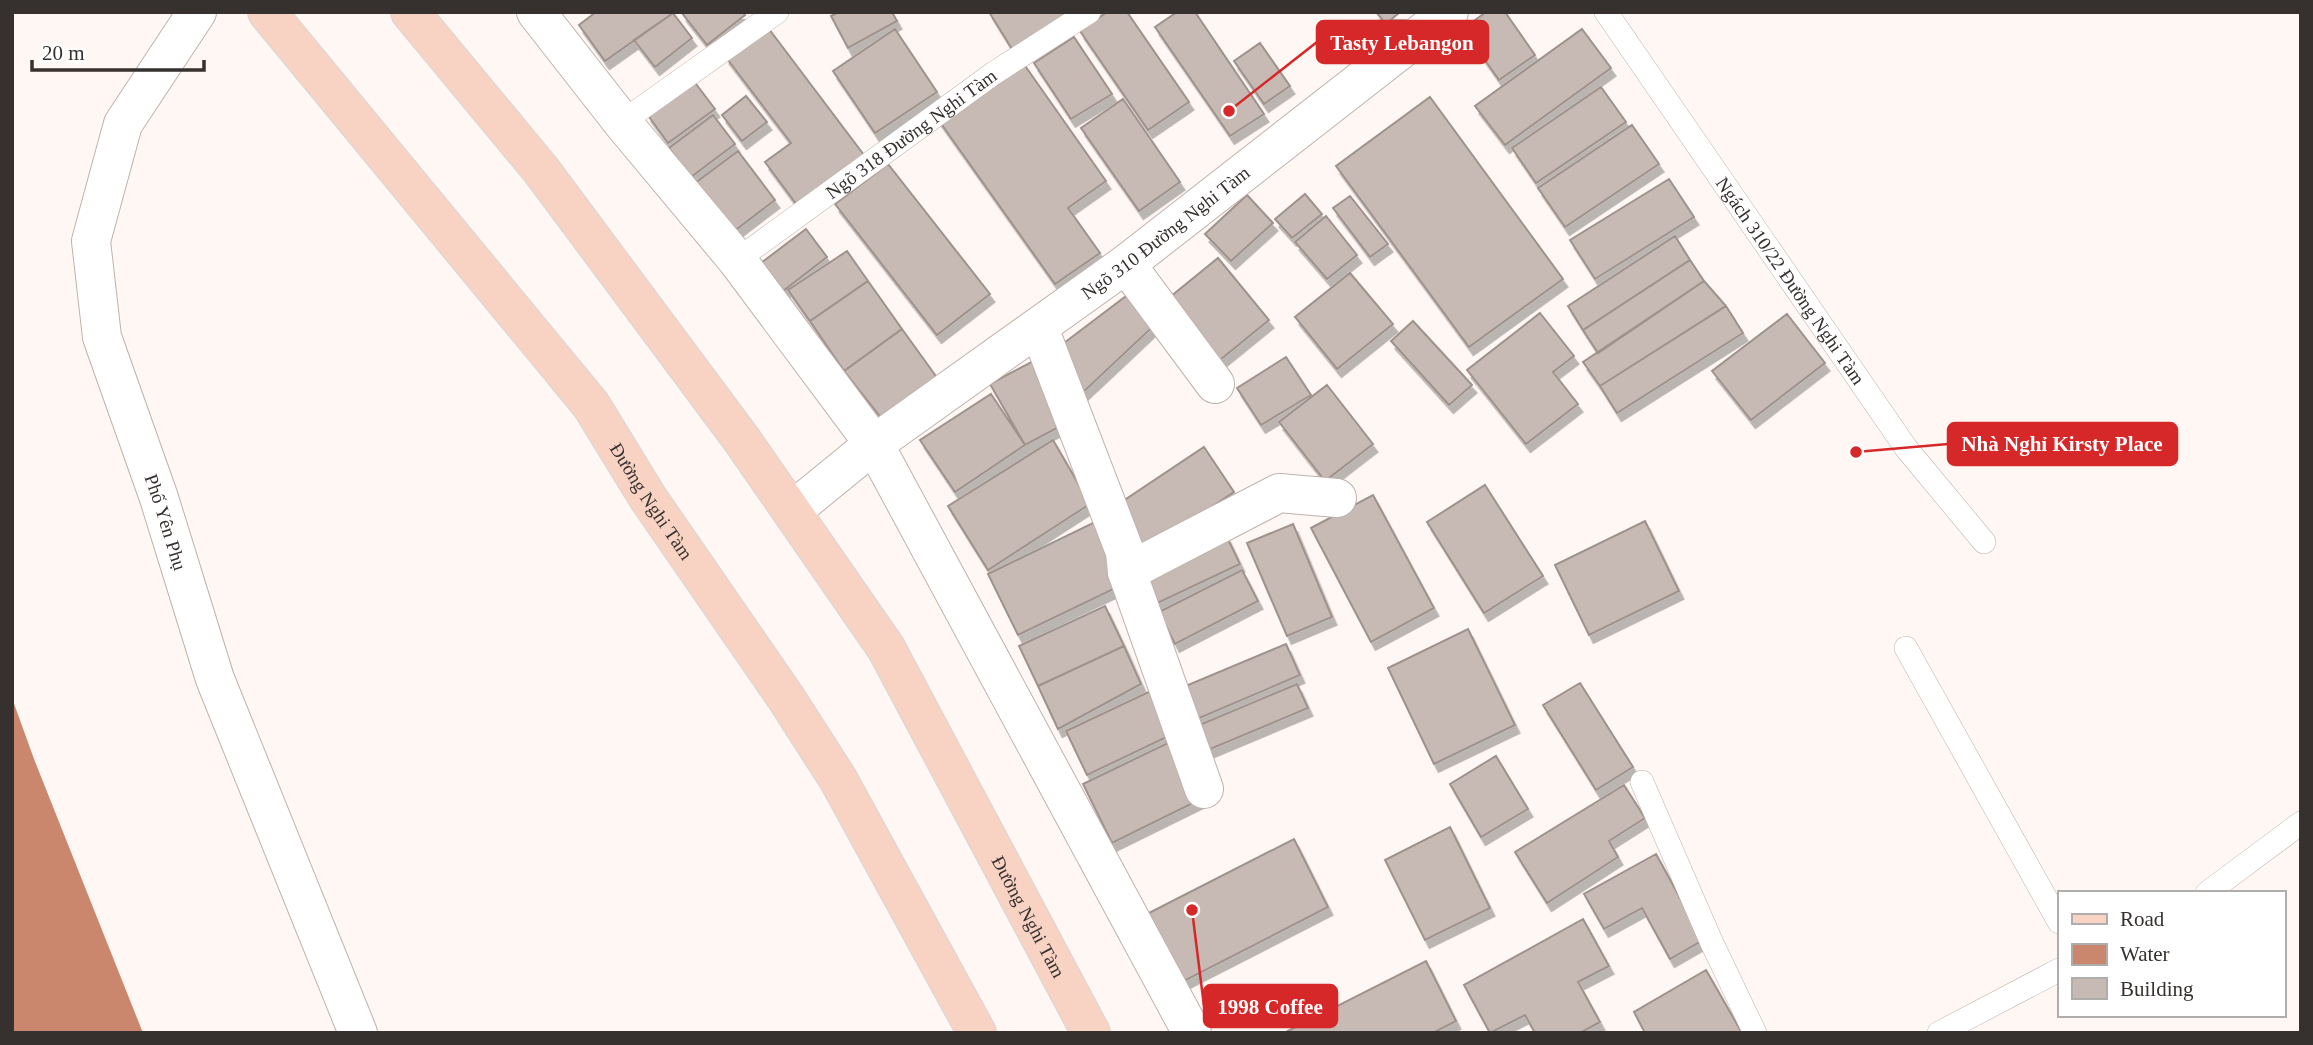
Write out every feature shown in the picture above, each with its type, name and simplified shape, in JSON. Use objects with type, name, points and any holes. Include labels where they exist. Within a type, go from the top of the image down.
[{"type":"main road","name":"Đường Nghi Tàm","points":[[267,12],[591,405],[649,498],[838,779],[977,1033]]},
{"type":"main road","name":"Đường Nghi Tàm","points":[[410,12],[541,170],[734,429],[886,648],[1091,1033]]},
{"type":"street","name":"Phố Yên Phụ","points":[[197,12],[123,124],[91,241],[102,337],[159,498],[215,679],[358,1033]]},
{"type":"street","points":[[536,12],[622,122],[737,260],[874,444],[1192,1033]]},
{"type":"street","name":"Ngõ 310 Đường Nghi Tàm","points":[[792,511],[874,444],[1126,264],[1449,12]]},
{"type":"street","points":[[1126,264],[1215,384]]},
{"type":"street","points":[[1039,328],[1125,552],[1127,572],[1204,789]]},
{"type":"street","points":[[1127,572],[1279,493],[1336,498]]},
{"type":"lane","points":[[622,122],[777,12]]},
{"type":"lane","name":"Ngõ 318 Đường Nghi Tàm","points":[[737,260],[994,73],[1089,12]]},
{"type":"lane","name":"Ngách 310/22 Đường Nghi Tàm","points":[[1606,12],[1906,448],[1984,541]]},
{"type":"lane","points":[[1906,648],[2058,920]]},
{"type":"lane","points":[[1642,782],[1710,941],[1755,1033]]},
{"type":"lane","points":[[2210,891],[2301,823]]},
{"type":"lane","points":[[1939,1033],[2058,971]]},
{"type":"water","points":[[12,698],[34,759],[143,1033],[12,1033]]},
{"type":"building","points":[[596,12],[673,13],[605,61],[579,25]]},
{"type":"building","points":[[743,12],[745,15],[707,45],[682,13]]},
{"type":"building","points":[[839,12],[892,12],[897,21],[848,48],[831,16]]},
{"type":"building","points":[[989,12],[1071,12],[1012,49]]},
{"type":"building","points":[[1107,12],[1127,12],[1189,102],[1148,130],[1080,31]]},
{"type":"building","points":[[1177,12],[1195,12],[1264,114],[1230,136],[1155,27]]},
{"type":"building","points":[[1376,12],[1400,12],[1386,24]]},
{"type":"building","points":[[1486,12],[1505,12],[1535,55],[1499,80],[1463,29]]},
{"type":"building","points":[[673,13],[692,38],[655,67],[634,40]]},
{"type":"building","points":[[766,25],[864,155],[797,205],[765,162],[791,143],[725,56]]},
{"type":"building","points":[[895,29],[937,92],[875,133],[833,71]]},
{"type":"building","points":[[1582,29],[1611,68],[1505,145],[1475,106]]},
{"type":"building","points":[[1074,37],[1112,94],[1071,119],[1034,63]]},
{"type":"building","points":[[1260,43],[1290,86],[1264,104],[1234,61]]},
{"type":"building","points":[[1021,60],[1106,181],[1068,208],[1100,253],[1055,284],[937,118]]},
{"type":"building","points":[[693,80],[715,109],[668,143],[647,114]]},
{"type":"building","points":[[1601,87],[1626,122],[1536,183],[1512,148]]},
{"type":"building","points":[[746,96],[767,122],[742,141],[722,115]]},
{"type":"building","points":[[1430,97],[1563,279],[1469,347],[1336,166]]},
{"type":"building","points":[[1123,99],[1180,182],[1139,211],[1081,128]]},
{"type":"building","points":[[713,115],[735,144],[691,177],[669,148]]},
{"type":"building","points":[[1632,125],[1659,164],[1565,227],[1538,188]]},
{"type":"building","points":[[738,151],[775,200],[733,232],[695,183]]},
{"type":"building","points":[[888,164],[990,294],[937,335],[835,204]]},
{"type":"building","points":[[1669,179],[1694,217],[1595,279],[1570,240]]},
{"type":"building","points":[[1305,194],[1322,214],[1292,238],[1275,219]]},
{"type":"building","points":[[1247,195],[1273,223],[1231,261],[1205,234]]},
{"type":"building","points":[[1350,196],[1388,244],[1370,257],[1333,208]]},
{"type":"building","points":[[1326,216],[1357,255],[1327,279],[1295,242]]},
{"type":"building","points":[[806,229],[827,257],[783,291],[761,263]]},
{"type":"building","points":[[1675,236],[1690,260],[1583,330],[1568,306]]},
{"type":"building","points":[[847,251],[868,281],[810,321],[788,290]]},
{"type":"building","points":[[1218,258],[1269,320],[1215,364],[1164,302]]},
{"type":"building","points":[[1690,260],[1704,281],[1598,353],[1583,330]]},
{"type":"building","points":[[1350,273],[1393,324],[1337,369],[1295,317]]},
{"type":"building","points":[[868,281],[902,329],[844,371],[810,321]]},
{"type":"building","points":[[1704,281],[1726,306],[1600,386],[1583,362]]},
{"type":"building","points":[[1138,287],[1162,318],[1079,396],[1060,346]]},
{"type":"building","points":[[1726,306],[1743,333],[1617,413],[1600,386]]},
{"type":"building","points":[[1540,313],[1574,356],[1553,372],[1578,404],[1526,444],[1467,370]]},
{"type":"building","points":[[1787,314],[1825,363],[1751,420],[1712,371]]},
{"type":"building","points":[[1413,321],[1472,385],[1449,405],[1391,341]]},
{"type":"building","points":[[902,329],[938,379],[883,420],[844,371]]},
{"type":"building","points":[[1286,357],[1311,395],[1261,425],[1237,388]]},
{"type":"building","points":[[1037,359],[1072,420],[1025,445],[990,384]]},
{"type":"building","points":[[1327,385],[1373,444],[1325,481],[1279,422]]},
{"type":"building","points":[[991,394],[1025,445],[955,492],[920,440]]},
{"type":"building","points":[[1053,440],[1090,504],[988,570],[948,506]]},
{"type":"building","points":[[1204,447],[1234,492],[1144,552],[1114,507]]},
{"type":"building","points":[[1485,485],[1543,576],[1484,613],[1427,522]]},
{"type":"building","points":[[1373,495],[1434,608],[1371,642],[1311,528]]},
{"type":"building","points":[[1097,521],[1126,583],[1018,635],[988,574]]},
{"type":"building","points":[[1645,521],[1679,591],[1589,635],[1555,565]]},
{"type":"building","points":[[1293,524],[1332,617],[1287,636],[1247,543]]},
{"type":"building","points":[[1226,535],[1240,564],[1149,607],[1134,578]]},
{"type":"building","points":[[1242,570],[1258,601],[1175,644],[1159,612]]},
{"type":"building","points":[[1105,606],[1124,646],[1038,686],[1019,646]]},
{"type":"building","points":[[1468,629],[1515,725],[1434,764],[1388,668]]},
{"type":"building","points":[[1286,644],[1300,675],[1190,722],[1176,690]]},
{"type":"building","points":[[1124,646],[1141,684],[1058,729],[1038,686]]},
{"type":"building","points":[[1580,683],[1633,767],[1596,790],[1543,705]]},
{"type":"building","points":[[1297,684],[1308,708],[1208,750],[1197,726]]},
{"type":"building","points":[[1157,688],[1177,732],[1087,775],[1066,731]]},
{"type":"building","points":[[1172,741],[1201,799],[1112,843],[1083,784]]},
{"type":"building","points":[[1496,756],[1528,809],[1481,837],[1450,784]]},
{"type":"building","points":[[1624,785],[1645,818],[1609,841],[1618,857],[1547,903],[1515,852]]},
{"type":"building","points":[[1450,827],[1490,908],[1425,940],[1385,860]]},
{"type":"building","points":[[1294,839],[1328,907],[1182,982],[1147,914]]},
{"type":"building","points":[[1656,854],[1703,940],[1670,959],[1642,908],[1604,929],[1584,894]]},
{"type":"building","points":[[1583,919],[1609,966],[1578,982],[1600,1022],[1580,1033],[1535,1033],[1525,1015],[1490,1033],[1464,985]]},
{"type":"building","points":[[1426,961],[1456,1021],[1433,1033],[1284,1033]]},
{"type":"building","points":[[1706,970],[1742,1033],[1645,1033],[1634,1012]]},
{"type":"place","name":"Tasty Lebangon","points":[[1229,111]]},
{"type":"place","name":"Nhà Nghỉ Kirsty Place","points":[[1856,452]]},
{"type":"place","name":"1998 Coffee","points":[[1192,910]]}]
